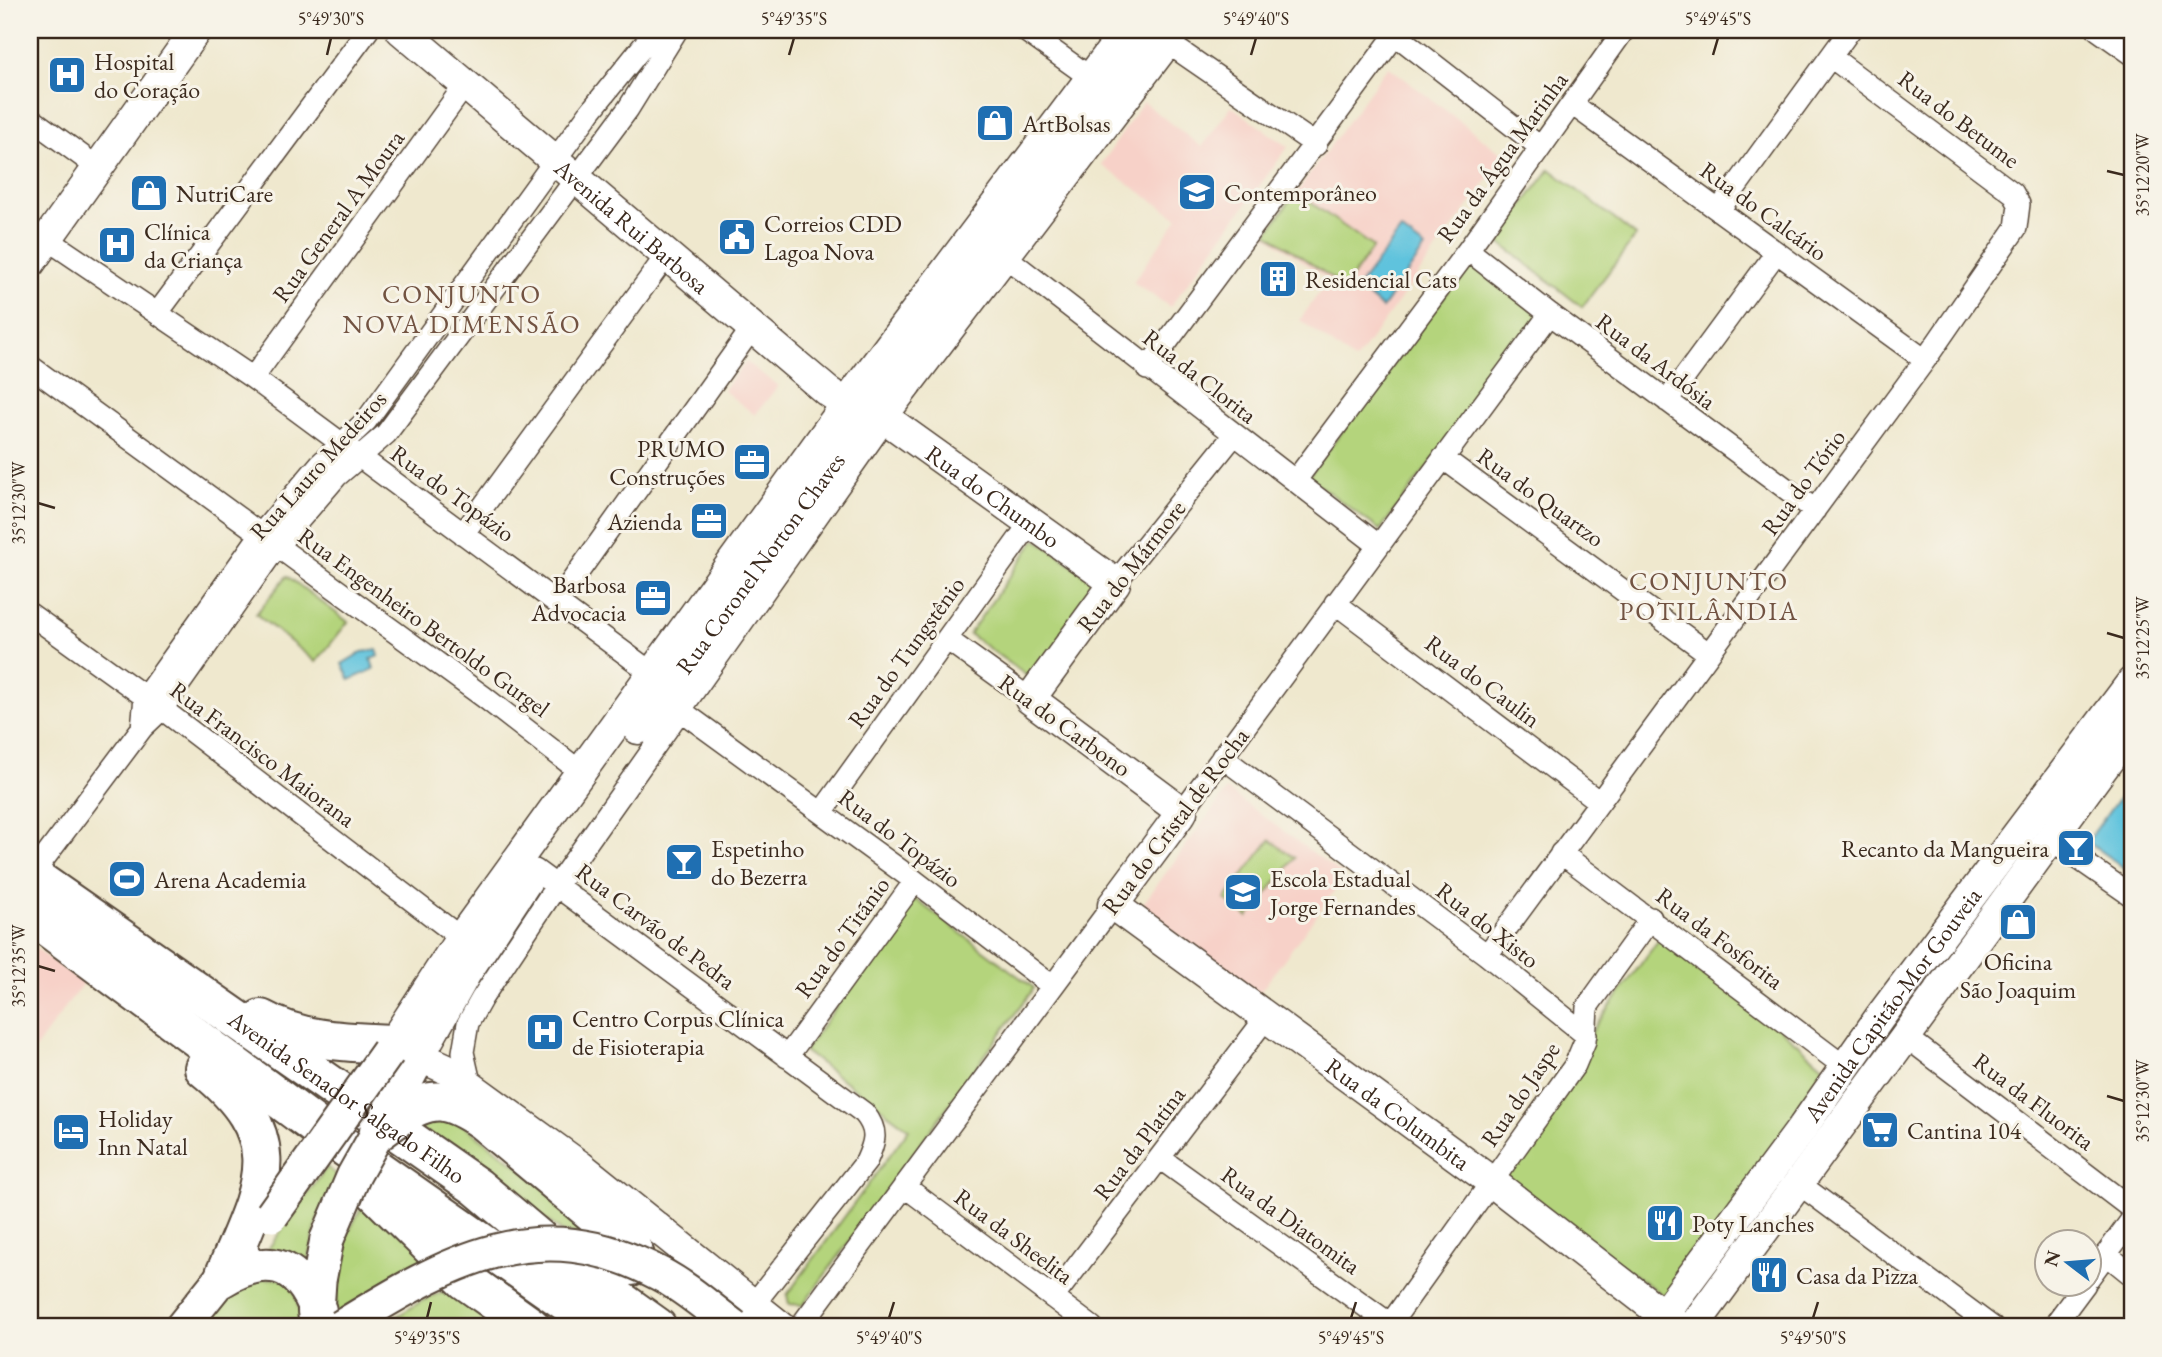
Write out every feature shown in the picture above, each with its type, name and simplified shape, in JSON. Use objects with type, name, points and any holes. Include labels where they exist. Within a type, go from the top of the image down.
[{"type":"highway","points":[[32,886],[57,882],[221,997],[281,1030],[400,1050]]},
{"type":"highway","name":"Avenida Senador Salgado Filho","points":[[32,886],[300,1114],[602,1327]]},
{"type":"highway","name":"Avenida Senador Salgado Filho","points":[[32,886],[477,1187],[566,1262],[656,1327]]},
{"type":"highway","points":[[30,930],[222,1084],[245,1110],[261,1149],[260,1187],[221,1278]]},
{"type":"highway","points":[[389,1120],[423,1104],[442,1100],[458,1104],[482,1120],[630,1244],[634,1253],[633,1264],[626,1268],[566,1262]]},
{"type":"highway","points":[[300,1114],[420,1239],[465,1280],[531,1327]]},
{"type":"highway","points":[[332,1138],[438,1228],[463,1254],[562,1327]]},
{"type":"main road","points":[[30,263],[196,30]]},
{"type":"main road","name":"Avenida Rui Barbosa","points":[[401,30],[752,328],[867,412]]},
{"type":"main road","name":"Rua Coronel Norton Chaves","points":[[400,1050],[546,878],[867,412],[1091,78],[1128,30]]},
{"type":"main road","name":"Rua Coronel Norton Chaves","points":[[323,1323],[318,1281],[327,1239],[342,1199],[389,1120],[400,1050],[461,938],[653,674],[1000,252],[1169,35]]},
{"type":"main road","name":"Rua do Chumbo","points":[[867,412],[1031,522],[1115,583]]},
{"type":"main road","name":"Rua do Mármore","points":[[1030,699],[1115,583]]},
{"type":"main road","name":"Avenida Capitão-Mor Gouveia","points":[[1665,1323],[1846,1067],[2132,682]]},
{"type":"main road","name":"Rua do Carbono","points":[[1030,699],[1182,812]]},
{"type":"main road","points":[[1693,1327],[2050,839],[2129,739]]},
{"type":"main road","name":"Rua do Cristal de Rocha","points":[[1113,905],[1182,812]]},
{"type":"main road","name":"Rua da Columbita","points":[[1113,905],[1265,1019],[1492,1182],[1665,1323]]},
{"type":"main road","points":[[182,1327],[400,1050],[471,1087],[580,1166],[743,1316]]},
{"type":"main road","points":[[221,1278],[250,1266],[275,1265],[302,1281],[323,1323],[456,1262],[516,1246],[563,1244],[623,1258],[743,1316],[781,1327]]},
{"type":"street","points":[[159,311],[368,30]]},
{"type":"street","name":"Rua Lauro Medeiros","points":[[142,728],[145,697],[269,540],[386,434],[565,170],[656,30]]},
{"type":"street","name":"Rua Lauro Medeiros","points":[[32,886],[142,728],[162,709],[320,464],[366,421],[565,170],[651,76],[677,30]]},
{"type":"street","points":[[1024,30],[1091,78]]},
{"type":"street","name":"Rua da Água Marinha","points":[[1295,481],[1468,250],[1625,30]]},
{"type":"street","points":[[1719,210],[1850,30]]},
{"type":"street","points":[[2098,30],[2132,54]]},
{"type":"street","points":[[1147,369],[1316,145],[1397,32],[1540,148]]},
{"type":"street","points":[[1169,35],[1316,145]]},
{"type":"street","name":"Rua do Betume","points":[[1831,57],[2013,192],[2019,200],[2019,213],[2009,241]]},
{"type":"street","name":"Rua General A Moura","points":[[253,378],[465,85]]},
{"type":"street","name":"Rua do Calcário","points":[[1573,104],[1926,360]]},
{"type":"street","points":[[30,118],[97,167]]},
{"type":"street","name":"Rua do Topázio","points":[[47,239],[159,311],[253,378],[653,674]]},
{"type":"street","name":"Rua do Tório","points":[[1487,955],[1598,801],[1926,360],[2009,241]]},
{"type":"street","name":"Rua da Ardósia","points":[[1468,250],[1549,314],[1815,510]]},
{"type":"street","name":"Rua da Clorita","points":[[1000,252],[1147,369],[1378,545]]},
{"type":"street","points":[[1667,401],[1776,253]]},
{"type":"street","points":[[463,534],[666,256]]},
{"type":"street","name":"Rua do Cristal de Rocha","points":[[1182,812],[1549,314]]},
{"type":"street","points":[[557,602],[752,328]]},
{"type":"street","name":"Rua Engenheiro Bertoldo Gurgel","points":[[30,366],[484,697],[582,773]]},
{"type":"street","name":"Rua Coronel Norton Chaves","points":[[471,1087],[463,1052],[468,1024],[546,878],[680,710],[867,412]]},
{"type":"street","name":"Rua do Mármore","points":[[1115,583],[1234,435]]},
{"type":"street","name":"Rua do Quartzo","points":[[1443,458],[1709,653]]},
{"type":"street","name":"Rua do Tungstênio","points":[[822,812],[1031,522]]},
{"type":"street","name":"Rua do Caulin","points":[[1335,603],[1598,801]]},
{"type":"street","name":"Rua Francisco Maiorana","points":[[30,614],[162,709],[461,938]]},
{"type":"street","name":"Rua do Carbono","points":[[948,640],[1030,699]]},
{"type":"street","name":"Rua do Topázio","points":[[680,710],[822,812],[1052,986]]},
{"type":"street","name":"Rua do Xisto","points":[[1222,757],[1487,955],[1586,1035]]},
{"type":"street","points":[[2050,839],[2132,896]]},
{"type":"street","name":"Rua da Fosforita","points":[[1561,853],[1846,1067]]},
{"type":"street","name":"Rua Carvão de Pedra","points":[[546,878],[864,1113],[875,1129],[871,1153],[855,1178],[743,1316]]},
{"type":"street","name":"Rua do Titãnio","points":[[788,1057],[915,881]]},
{"type":"street","name":"Rua do Cristal de Rocha","points":[[800,1327],[1113,905]]},
{"type":"street","name":"Rua do Jaspe","points":[[1389,1326],[1575,1065],[1586,1035],[1586,1010],[1592,997],[1651,918]]},
{"type":"street","name":"Rua da Platina","points":[[1053,1298],[1265,1019]]},
{"type":"street","name":"Rua da Fluorita","points":[[1905,1036],[2132,1209]]},
{"type":"street","name":"Rua da Diatomita","points":[[1161,1159],[1389,1326]]},
{"type":"street","points":[[1798,1183],[1992,1327]]},
{"type":"street","name":"Rua da Sheelita","points":[[904,1186],[1092,1327]]},
{"type":"street","points":[[2102,1260],[2132,1219]]},
{"type":"street","points":[[2106,1254],[2132,1275]]},
{"type":"street","points":[[2053,1327],[2074,1298]]},
{"type":"shaded area","points":[[1388,66],[1505,156],[1355,361],[1300,320],[1328,280],[1266,235]]},
{"type":"shaded area","name":"Contemporâneo","points":[[1143,102],[1202,147],[1231,106],[1288,147],[1170,307],[1133,282],[1178,218],[1101,165]]},
{"type":"shaded area","points":[[746,362],[778,386],[755,415],[723,390]]},
{"type":"shaded area","name":"Escola Estadual Jorge Fernandes","points":[[1227,790],[1345,876],[1258,995],[1140,908]]},
{"type":"shaded area","points":[[30,944],[83,983],[30,1056]]},
{"type":"green space","points":[[1550,169],[1636,236],[1582,307],[1496,240]]},
{"type":"green space","points":[[1296,192],[1373,247],[1345,287],[1267,233]]},
{"type":"green space","points":[[1470,262],[1541,316],[1380,530],[1308,477]]},
{"type":"green space","points":[[1036,539],[1103,587],[1036,682],[969,634]]},
{"type":"green space","points":[[287,576],[348,622],[316,662],[256,614]]},
{"type":"green space","points":[[1270,840],[1295,858],[1248,917],[1225,899]]},
{"type":"green space","points":[[915,899],[1034,988],[803,1305],[789,1304],[787,1295],[909,1129],[804,1051]]},
{"type":"green space","points":[[1665,931],[1835,1076],[1669,1299],[1500,1181],[1595,1027]]},
{"type":"green space","points":[[439,1107],[623,1244],[563,1232],[414,1124]]},
{"type":"green space","points":[[327,1167],[338,1176],[318,1217],[306,1273],[263,1256]]},
{"type":"green space","points":[[365,1200],[433,1257],[335,1315],[342,1245]]},
{"type":"green space","points":[[244,1278],[291,1279],[304,1327],[203,1327]]},
{"type":"green space","points":[[459,1284],[522,1327],[380,1327],[422,1301]]},
{"type":"water","points":[[1401,230],[1425,248],[1382,308],[1358,287]]},
{"type":"water","points":[[377,650],[379,656],[371,659],[374,669],[350,680],[342,664],[362,652]]},
{"type":"water","points":[[2132,780],[2132,873],[2087,842]]},
{"type":"place","name":"Hospital do Coração","points":[[67,75]]},
{"type":"place","name":"ArtBolsas","points":[[995,123]]},
{"type":"place","name":"Contemporâneo","points":[[1197,192]]},
{"type":"place","name":"NutriCare","points":[[149,193]]},
{"type":"place","name":"Correios CDD Lagoa Nova","points":[[737,237]]},
{"type":"place","name":"Clínica da Criança","points":[[117,245]]},
{"type":"place","name":"Residencial Cats","points":[[1278,279]]},
{"type":"place","name":"PRUMO Construções","points":[[752,462]]},
{"type":"place","name":"Azienda","points":[[709,521]]},
{"type":"place","name":"Barbosa Advocacia","points":[[653,598]]},
{"type":"place","name":"Recanto da Mangueira","points":[[2076,848]]},
{"type":"place","name":"Espetinho do Bezerra","points":[[684,862]]},
{"type":"place","name":"Arena Academia","points":[[127,879]]},
{"type":"place","name":"Escola Estadual Jorge Fernandes","points":[[1243,892]]},
{"type":"place","name":"Oficina São Joaquim","points":[[2018,922]]},
{"type":"place","name":"Centro Corpus Clínica de Fisioterapia","points":[[545,1032]]},
{"type":"place","name":"Cantina 104","points":[[1880,1130]]},
{"type":"place","name":"Holiday Inn Natal","points":[[71,1132]]},
{"type":"place","name":"Poty Lanches","points":[[1665,1223]]},
{"type":"place","name":"Casa da Pizza","points":[[1769,1275]]},
{"type":"district","name":"CONJUNTO NOVA DIMENSÃO","points":[[462,309]]},
{"type":"district","name":"CONJUNTO POTILÂNDIA","points":[[1709,596]]}]
